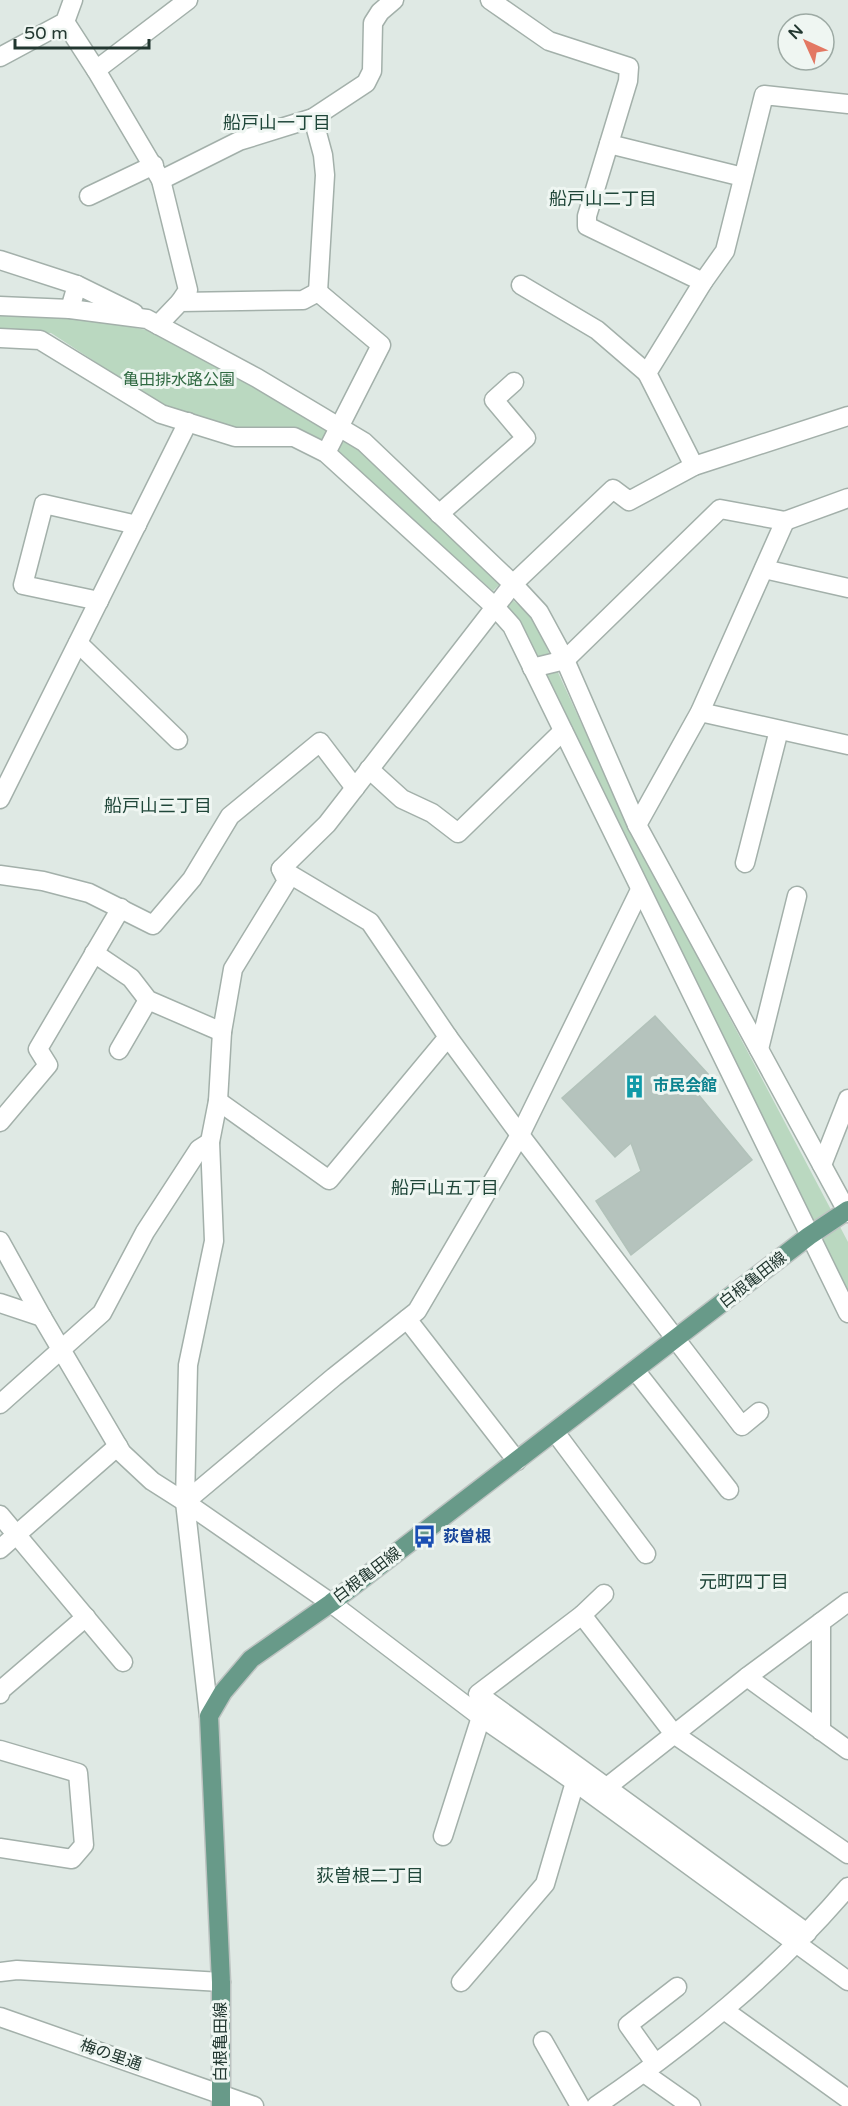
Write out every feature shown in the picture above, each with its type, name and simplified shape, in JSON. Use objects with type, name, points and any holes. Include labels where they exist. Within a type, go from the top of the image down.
[{"type":"main road","name":"白根亀田線","points":[[221,2100],[221,1982],[209,1716],[223,1692],[250,1659],[331,1603],[809,1236],[848,1211]]},
{"type":"street","points":[[0,57],[65,22],[73,0]]},
{"type":"street","points":[[96,69],[188,0]]},
{"type":"street","points":[[89,196],[239,141],[313,118],[366,83],[372,71],[373,23],[380,12],[394,0]]},
{"type":"street","points":[[490,0],[549,40],[629,67],[628,81],[587,216],[587,226],[703,282]]},
{"type":"street","points":[[0,306],[70,309],[152,322],[180,303],[188,290],[157,172],[96,69],[65,22]]},
{"type":"street","points":[[647,373],[703,282],[725,251],[764,95],[848,104]]},
{"type":"street","points":[[313,118],[323,155],[325,174],[318,292]]},
{"type":"street","points":[[609,144],[743,177]]},
{"type":"street","points":[[0,260],[77,285],[152,322],[257,378],[364,442],[540,612],[565,660],[637,825],[848,1211]]},
{"type":"street","points":[[70,309],[77,285]]},
{"type":"street","points":[[521,285],[597,330],[647,373],[694,466]]},
{"type":"street","points":[[180,303],[303,300],[318,292]]},
{"type":"street","points":[[318,292],[381,345],[326,453]]},
{"type":"street","points":[[0,338],[40,340],[161,414],[235,437],[294,437],[326,453],[495,607],[512,626],[848,1313]]},
{"type":"street","points":[[439,514],[526,438],[494,400],[514,382]]},
{"type":"street","points":[[281,869],[327,824],[513,584],[613,489],[629,501],[694,466],[848,416]]},
{"type":"street","points":[[0,799],[189,422]]},
{"type":"street","points":[[532,668],[565,660],[720,509],[785,521],[848,498]]},
{"type":"street","points":[[99,601],[23,585],[44,504],[137,525]]},
{"type":"street","points":[[637,825],[700,712],[785,521]]},
{"type":"street","points":[[764,569],[848,588]]},
{"type":"street","points":[[78,643],[178,740]]},
{"type":"street","points":[[700,712],[848,745]]},
{"type":"street","points":[[745,863],[779,730]]},
{"type":"street","points":[[369,770],[402,799],[432,813],[458,833],[563,731]]},
{"type":"street","points":[[0,875],[43,880],[89,893],[153,925],[192,879],[230,816],[320,742],[355,788]]},
{"type":"street","points":[[209,1716],[185,1502],[188,1365],[214,1241],[210,1142],[218,1101],[222,1032],[233,969],[287,881],[281,869]]},
{"type":"street","points":[[281,869],[370,921],[448,1037],[520,1135],[742,1426],[759,1412]]},
{"type":"street","points":[[185,1502],[334,1377],[417,1311],[520,1135],[640,890]]},
{"type":"street","points":[[759,1049],[797,896]]},
{"type":"street","points":[[0,1122],[48,1065],[38,1049],[121,908]]},
{"type":"street","points":[[94,953],[131,978],[148,1000],[222,1032]]},
{"type":"street","points":[[119,1050],[148,1000]]},
{"type":"street","points":[[218,1101],[329,1180],[448,1037]]},
{"type":"street","points":[[822,1165],[848,1099]]},
{"type":"street","points":[[0,1404],[102,1313],[145,1232],[199,1149],[210,1142]]},
{"type":"street","points":[[0,1241],[122,1453],[152,1481],[331,1603],[481,1717],[802,1938]]},
{"type":"street","points":[[0,1303],[42,1317]]},
{"type":"street","points":[[407,1319],[517,1461]]},
{"type":"street","points":[[635,1370],[729,1490]]},
{"type":"street","points":[[555,1432],[646,1554]]},
{"type":"street","points":[[0,1550],[118,1446]]},
{"type":"street","points":[[0,1515],[123,1662]]},
{"type":"street","points":[[604,1594],[582,1616],[478,1694],[607,1787],[802,1938],[848,1981]]},
{"type":"street","points":[[607,1787],[747,1677],[848,1602]]},
{"type":"street","points":[[582,1616],[674,1734],[848,1854]]},
{"type":"street","points":[[0,1694],[86,1617]]},
{"type":"street","points":[[821,1622],[821,1731]]},
{"type":"street","points":[[747,1677],[848,1750]]},
{"type":"street","points":[[443,1836],[481,1717]]},
{"type":"street","points":[[0,1750],[78,1773],[84,1845],[72,1859],[0,1848]]},
{"type":"street","points":[[461,1982],[546,1884],[575,1782]]},
{"type":"street","points":[[596,2106],[650,2068],[724,2010],[802,1938],[846,1893]]},
{"type":"street","points":[[0,1972],[17,1970],[221,1982]]},
{"type":"street","points":[[677,1987],[628,2025],[650,2068],[691,2106]]},
{"type":"street","points":[[724,2010],[848,2099]]},
{"type":"street","name":"梅の里通","points":[[0,2017],[221,2100],[254,2106]]},
{"type":"street","points":[[543,2042],[580,2106]]},
{"type":"green space","name":"亀田排水路公園","points":[[0,311],[76,316],[156,332],[359,450],[501,583],[493,591],[331,446],[232,431],[165,407],[51,333],[0,331]]},
{"type":"green space","points":[[506,594],[533,618],[628,825],[848,1242],[848,1299],[507,605]]},
{"type":"building","points":[[655,1016],[708,1074],[693,1088],[752,1160],[631,1255],[596,1201],[641,1171],[631,1143],[615,1157],[562,1098]]},
{"type":"place","name":"市民会館","points":[[635,1086]]},
{"type":"place","name":"荻曽根","points":[[425,1537]]},
{"type":"district","name":"船戸山一丁目","points":[[277,123]]},
{"type":"district","name":"船戸山二丁目","points":[[603,199]]},
{"type":"district","name":"船戸山三丁目","points":[[158,806]]},
{"type":"district","name":"船戸山五丁目","points":[[445,1188]]},
{"type":"district","name":"元町四丁目","points":[[744,1582]]},
{"type":"district","name":"荻曽根二丁目","points":[[370,1876]]}]
